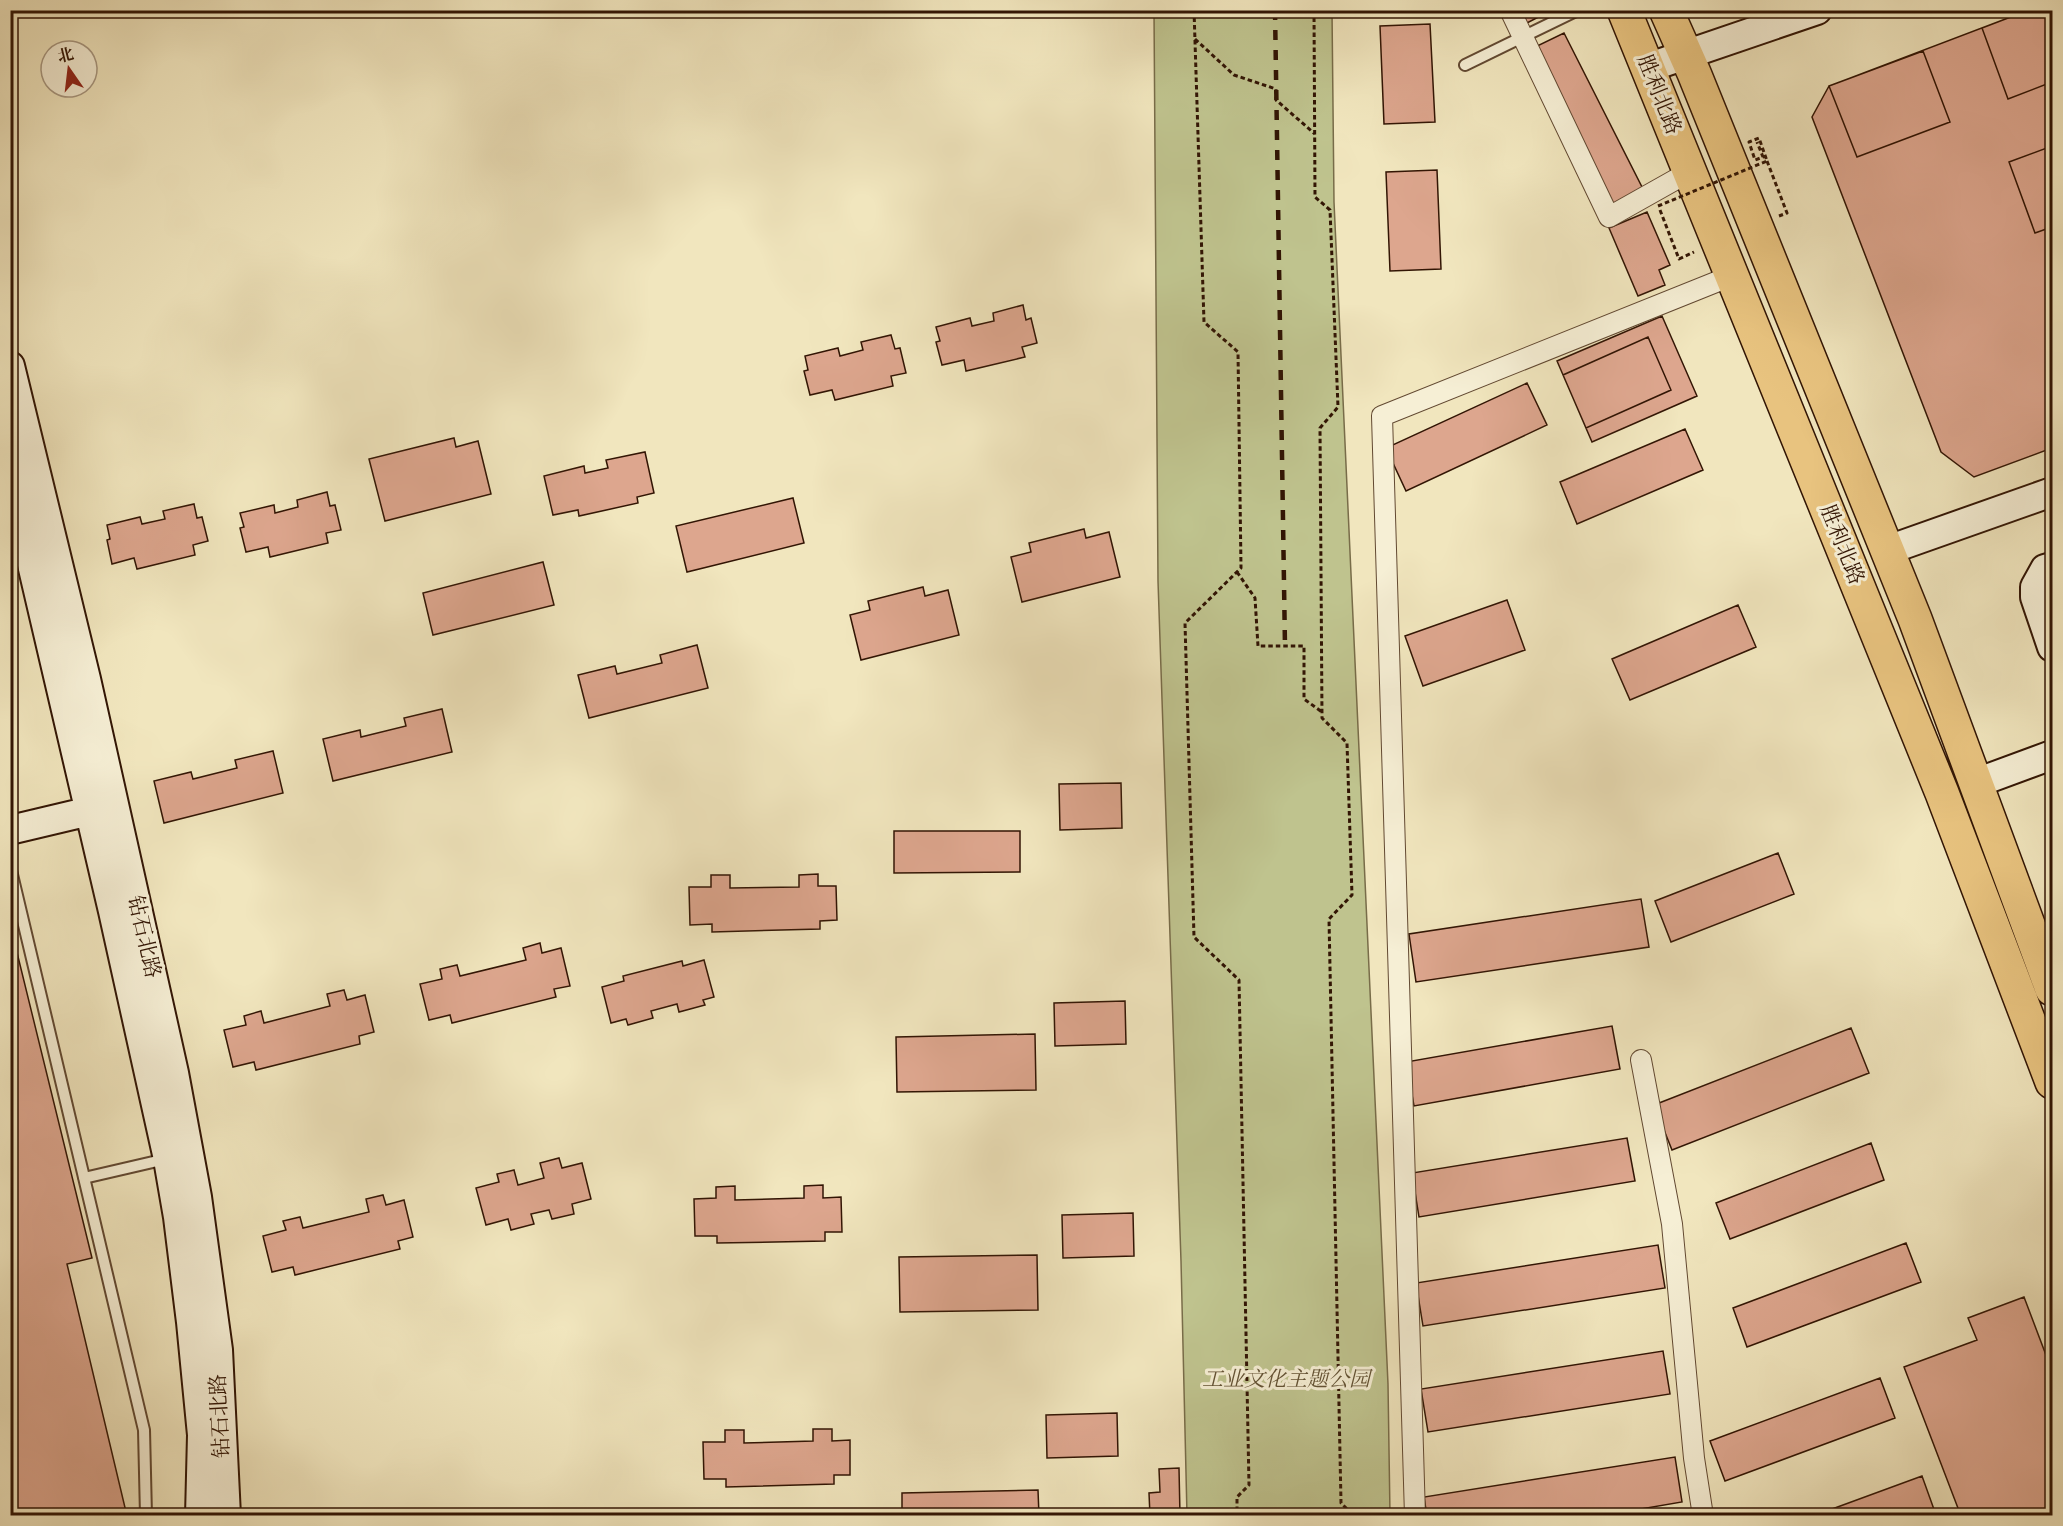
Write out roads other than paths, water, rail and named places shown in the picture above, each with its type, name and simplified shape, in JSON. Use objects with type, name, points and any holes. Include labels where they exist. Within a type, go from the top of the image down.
[{"type":"highway","name":"胜利北路","points":[[1666,10],[1888,550],[2052,989]]},
{"type":"highway","name":"胜利北路","points":[[1631,13],[1647,68],[1942,793],[2052,1082]]},
{"type":"main road","points":[[1647,68],[1817,10]]},
{"type":"main road","name":"钻石北路","points":[[10,366],[86,679],[174,1073],[178,1217],[202,1435],[201,1515]]},
{"type":"main road","name":"钻石北路","points":[[10,470],[90,811],[210,1282],[218,1350],[226,1515]]},
{"type":"main road","points":[[1888,550],[2052,492]]},
{"type":"main road","points":[[2052,567],[2045,569],[2035,587],[2035,597],[2052,647]]},
{"type":"main road","points":[[1976,783],[2052,755]]},
{"type":"main road","points":[[10,830],[90,811]]},
{"type":"main road","points":[[2039,1048],[2052,1104]]},
{"type":"street","points":[[1509,10],[1610,217],[1689,172]]},
{"type":"street","points":[[1415,1515],[1382,416],[1731,276]]},
{"type":"street","points":[[1641,1060],[1672,1224],[1694,1458],[1703,1515]]},
{"type":"lane","points":[[1465,65],[1578,10]]},
{"type":"lane","points":[[10,866],[144,1430],[146,1515]]},
{"type":"lane","points":[[84,1179],[178,1156]]},
{"type":"railway","points":[[1275,10],[1285,647]]},
{"type":"park label","name":"工业文化主题公园","points":[[1286,1380]]}]
